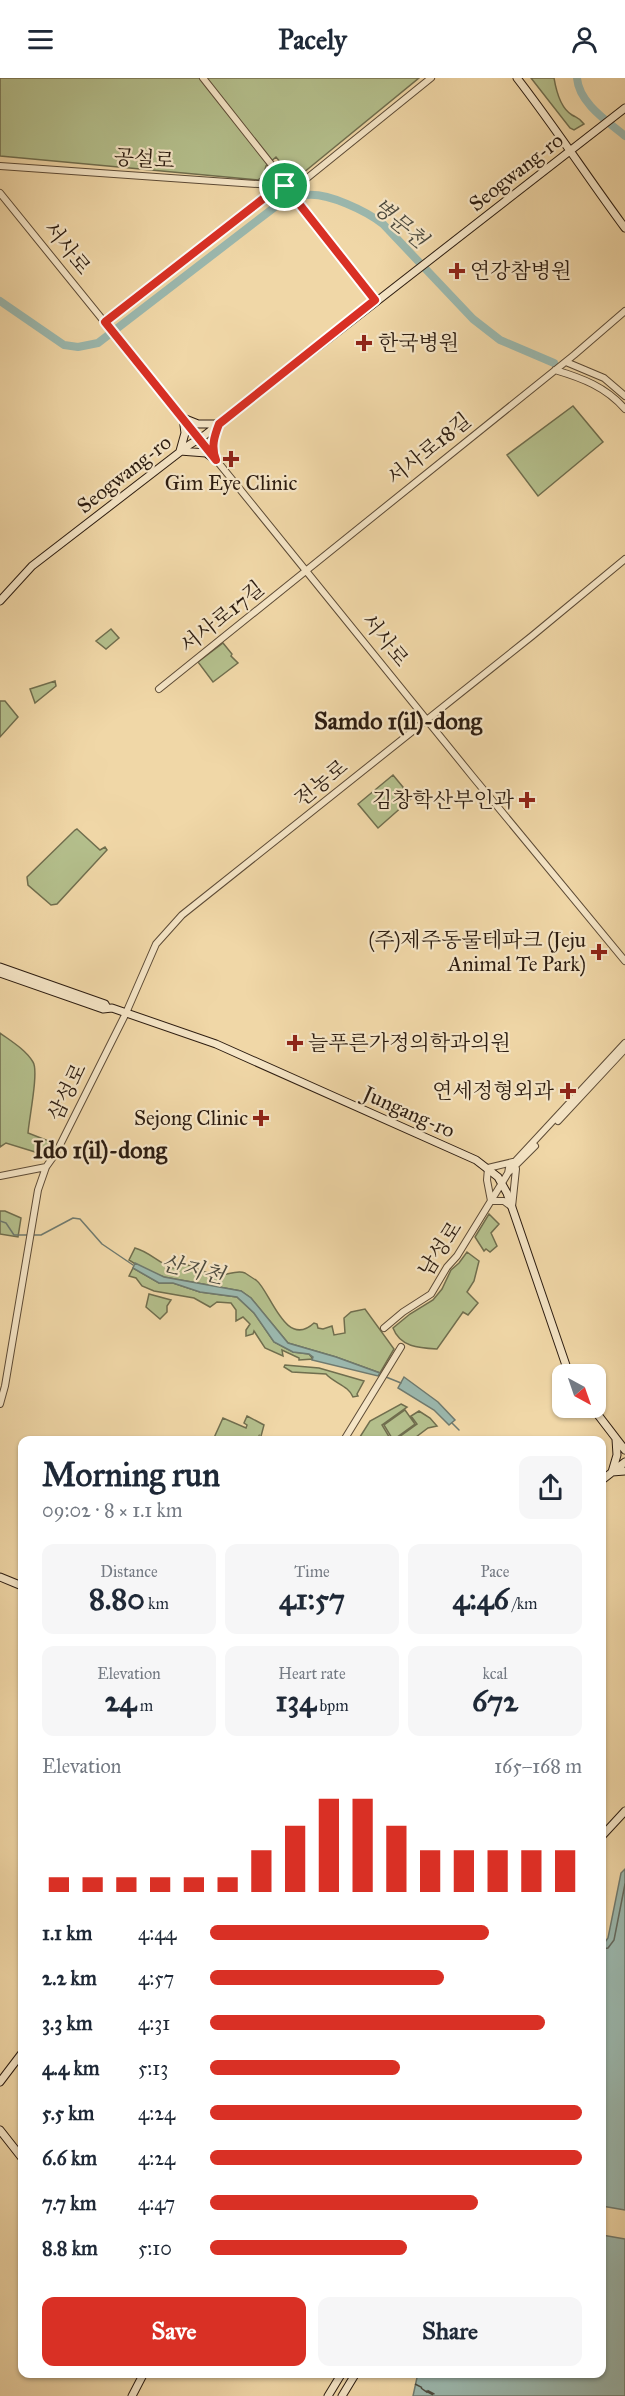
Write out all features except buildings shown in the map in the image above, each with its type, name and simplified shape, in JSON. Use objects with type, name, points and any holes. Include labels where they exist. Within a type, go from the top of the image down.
[{"type":"main road","points":[[517,78],[560,134],[569,152],[625,228]]},
{"type":"main road","name":"Seogwang-ro","points":[[0,601],[32,566],[180,451],[219,424],[375,300],[416,271],[622,110]]},
{"type":"main road","points":[[183,418],[198,424],[219,424],[214,436],[213,452],[216,460],[206,453],[180,451],[185,434],[183,418]]},
{"type":"main road","name":"Jungang-ro","points":[[0,967],[105,1004],[107,1008]]},
{"type":"main road","name":"Jungang-ro","points":[[0,973],[103,1009],[126,1013],[216,1044],[476,1160],[488,1168],[502,1183],[512,1207],[566,1364]]},
{"type":"main road","points":[[600,1418],[625,1450]]},
{"type":"main road","points":[[616,1439],[625,1442]]},
{"type":"main road","points":[[612,1472],[617,1455],[616,1439]]},
{"type":"main road","points":[[606,1477],[625,1462]]},
{"type":"main road","points":[[612,1472],[625,1472]]},
{"type":"main road","points":[[0,1576],[18,1584]]},
{"type":"main road","points":[[606,1832],[625,1811]]},
{"type":"main road","points":[[0,2082],[18,2058]]},
{"type":"main road","points":[[0,2130],[18,2153]]},
{"type":"main road","points":[[132,2396],[141,2378]]},
{"type":"main road","points":[[328,2396],[339,2378]]},
{"type":"main road","points":[[342,2396],[353,2378]]},
{"type":"street","points":[[203,78],[375,300]]},
{"type":"street","points":[[106,324],[277,188],[299,184],[306,179],[431,78]]},
{"type":"street","name":"공설로","points":[[0,166],[285,186]]},
{"type":"street","name":"서사로","points":[[0,193],[625,961]]},
{"type":"street","name":"서사로18길","points":[[306,570],[566,362],[625,311]]},
{"type":"street","points":[[566,362],[604,378],[625,396]]},
{"type":"street","points":[[555,370],[586,380],[616,399],[625,409]]},
{"type":"street","name":"전농로","points":[[126,1013],[156,944],[182,915],[625,559]]},
{"type":"street","name":"서사로17길","points":[[159,689],[306,570]]},
{"type":"street","name":"삼성로","points":[[0,1404],[38,1190],[46,1167],[56,1153],[126,1013]]},
{"type":"street","name":"남성로","points":[[384,1328],[434,1290],[491,1201],[509,1168],[625,1043]]},
{"type":"street","name":"남성로","points":[[508,1173],[625,1049]]},
{"type":"street","points":[[516,1167],[512,1207],[504,1202],[491,1201],[487,1180],[488,1168],[510,1164],[518,1159]]},
{"type":"street","points":[[0,1176],[46,1167]]},
{"type":"street","points":[[346,1436],[401,1347]]},
{"type":"green space","points":[[0,78],[419,78],[303,173],[287,170],[276,157],[266,166],[263,177],[258,180],[0,156]]},
{"type":"green space","points":[[531,78],[554,78],[557,93],[564,108],[584,124],[574,130],[570,128]]},
{"type":"green space","points":[[573,406],[603,442],[538,496],[507,455]]},
{"type":"green space","points":[[111,629],[119,638],[106,649],[96,641]]},
{"type":"green space","points":[[223,643],[238,663],[213,682],[198,662]]},
{"type":"green space","points":[[55,681],[56,686],[35,703],[30,689]]},
{"type":"green space","points":[[0,701],[5,701],[18,717],[0,737]]},
{"type":"green space","points":[[393,775],[412,798],[378,828],[358,804]]},
{"type":"green space","points":[[77,829],[100,850],[105,847],[107,850],[57,904],[51,905],[28,885],[27,877]]},
{"type":"green space","points":[[0,1033],[22,1050],[35,1067],[28,1133],[51,1142],[45,1155],[6,1143],[0,1147]]},
{"type":"green space","points":[[0,1211],[21,1218],[18,1237],[0,1234]]},
{"type":"green space","points":[[489,1214],[499,1224],[491,1233],[497,1246],[490,1252],[486,1249],[484,1251],[475,1237]]},
{"type":"green space","points":[[135,1248],[173,1268],[182,1263],[214,1275],[245,1273],[256,1280],[279,1315],[295,1329],[304,1329],[314,1323],[318,1328],[323,1329],[332,1326],[334,1335],[345,1333],[344,1318],[351,1312],[365,1309],[394,1349],[380,1373],[288,1343],[251,1298],[241,1291],[164,1277],[143,1269],[129,1260]]},
{"type":"green space","points":[[467,1252],[479,1261],[474,1281],[467,1292],[478,1303],[468,1315],[463,1312],[437,1349],[405,1343],[393,1328],[433,1300],[442,1289],[451,1270]]},
{"type":"green space","points":[[133,1268],[159,1283],[173,1283],[200,1292],[237,1297],[254,1313],[274,1342],[293,1352],[309,1354],[313,1359],[299,1360],[282,1350],[283,1356],[265,1348],[254,1331],[253,1334],[246,1336],[246,1330],[250,1324],[243,1317],[236,1321],[236,1310],[231,1303],[217,1302],[210,1307],[194,1298],[154,1291],[142,1286],[136,1278],[129,1276]]},
{"type":"green space","points":[[149,1294],[171,1300],[167,1306],[167,1312],[160,1319],[146,1307]]},
{"type":"green space","points":[[285,1365],[319,1368],[364,1381],[358,1396],[353,1397],[348,1390],[326,1374],[292,1372],[284,1367]]},
{"type":"green space","points":[[401,1404],[407,1407],[382,1425],[389,1436],[361,1436],[370,1421]]},
{"type":"green space","points":[[405,1410],[415,1424],[398,1436],[391,1436],[384,1425]]},
{"type":"green space","points":[[419,1411],[437,1426],[428,1428],[417,1436],[400,1436],[417,1424],[411,1416]]},
{"type":"green space","points":[[247,1416],[264,1425],[261,1436],[215,1436],[223,1418],[246,1428],[247,1425],[244,1423]]},
{"type":"water","points":[[135,1263],[164,1277],[241,1291],[251,1298],[288,1343],[380,1373],[378,1376],[312,1360],[313,1357],[309,1354],[293,1352],[274,1342],[254,1313],[237,1297],[200,1292],[173,1283],[159,1283],[133,1268]]},
{"type":"water","points":[[404,1377],[438,1402],[455,1420],[449,1425],[434,1410],[398,1388]]},
{"type":"water","points":[[625,1869],[625,2210],[606,2207],[606,1941],[621,1873]]},
{"type":"water","points":[[606,2236],[625,2239],[625,2396],[413,2396],[417,2378],[606,2378]]},
{"type":"waterway","points":[[577,78],[588,103],[602,118],[625,136]]},
{"type":"waterway","name":"병문천","points":[[0,301],[64,345],[78,347],[98,343],[284,200],[304,195],[316,195],[347,204],[383,224],[473,319],[500,340],[554,363]]},
{"type":"waterway","name":"산지천","points":[[34,1235],[41,1235],[73,1218],[80,1219],[102,1244],[133,1265]]},
{"type":"waterway","name":"산지천","points":[[0,1221],[6,1223],[14,1235],[29,1235]]},
{"type":"waterway","name":"산지천","points":[[386,1377],[401,1383]]},
{"type":"waterway","name":"산지천","points":[[452,1423],[459,1430]]},
{"type":"ferry route","points":[[415,2384],[438,2396]]},
{"type":"ferry route","points":[[421,2388],[432,2396]]},
{"type":"ferry route","points":[[426,2391],[435,2396]]},
{"type":"place","name":"연강참병원","points":[[457,271]]},
{"type":"place","name":"한국병원","points":[[364,343]]},
{"type":"place","name":"Gim Eye Clinic","points":[[231,459]]},
{"type":"place","name":"김창학산부인과","points":[[527,800]]},
{"type":"place","name":"(주)제주동물테파크 (Jeju Animal Te Park)","points":[[599,952]]},
{"type":"place","name":"늘푸른가정의학과의원","points":[[295,1043]]},
{"type":"place","name":"연세정형외과","points":[[568,1091]]},
{"type":"place","name":"Sejong Clinic","points":[[261,1118]]},
{"type":"district","name":"Samdo 1(il)-dong","points":[[398,721]]},
{"type":"district","name":"Ido 1(il)-dong","points":[[100,1150]]},
{"type":"route","points":[[285,186],[294,194],[375,300],[219,424],[214,436],[213,452],[216,460],[105,322],[277,188],[285,186]]}]
